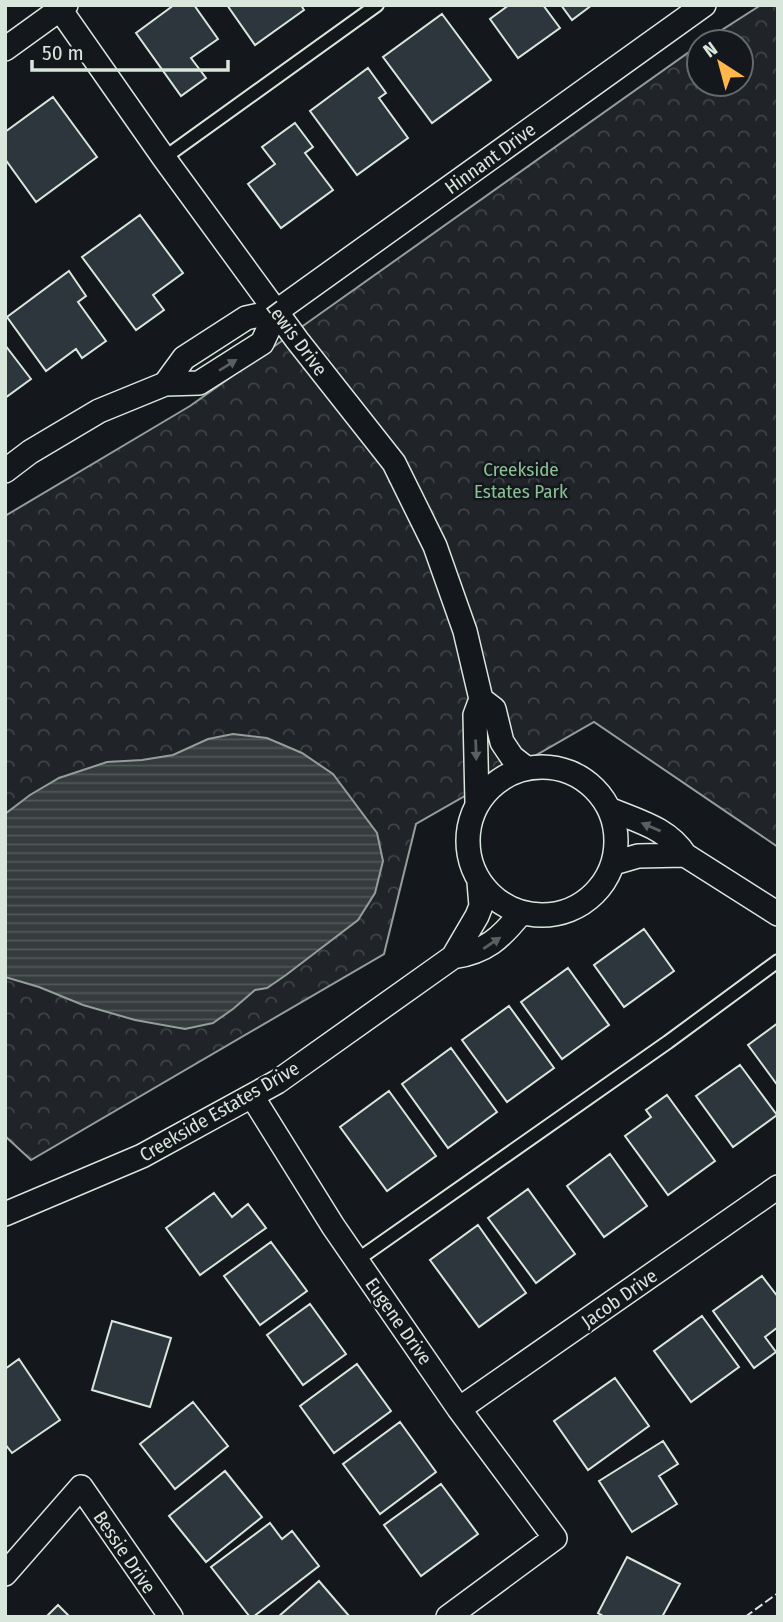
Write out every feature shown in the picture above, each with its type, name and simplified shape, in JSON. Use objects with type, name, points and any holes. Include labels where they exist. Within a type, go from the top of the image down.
[{"type":"street","name":"Hinnant Drive","points":[[276,311],[704,5]]},
{"type":"street","name":"Lewis Drive","points":[[61,7],[164,158],[276,311],[394,463],[435,547],[465,631],[481,699],[474,715],[477,803]]},
{"type":"street","points":[[5,49],[61,7]]},
{"type":"street","points":[[5,471],[30,452],[99,411],[165,384],[184,358],[246,318],[276,311]]},
{"type":"street","name":"Lewis Drive","points":[[481,699],[494,709],[502,742],[512,757],[526,768]]},
{"type":"street","points":[[549,765],[570,770],[601,792],[616,823],[618,837],[614,863],[594,894],[577,907],[552,915],[521,913],[497,901],[479,882],[468,853],[468,827],[477,803],[500,781],[526,768],[549,765]]},
{"type":"street","points":[[609,809],[661,831],[677,842],[685,855],[778,914]]},
{"type":"street","points":[[614,863],[638,856],[685,855]]},
{"type":"street","name":"Creekside Estates Drive","points":[[5,1214],[142,1156],[277,1082],[453,957],[481,906],[479,882]]},
{"type":"street","name":"Creekside Estates Drive","points":[[453,957],[474,954],[487,946],[504,934],[521,913]]},
{"type":"street","name":"Eugene Drive","points":[[252,1096],[357,1260],[459,1409],[555,1538],[448,1617]]},
{"type":"street","name":"Jacob Drive","points":[[459,1409],[778,1187]]},
{"type":"street","name":"Bessie Drive","points":[[5,1574],[80,1487],[171,1617]]},
{"type":"lane","points":[[164,158],[377,5]]},
{"type":"lane","points":[[357,1260],[668,1042],[778,961]]},
{"type":"green space","name":"Creekside Estates Park","points":[[761,5],[778,5],[778,847],[594,722],[416,824],[384,954],[31,1160],[5,1136],[5,516],[190,406],[685,55],[685,98],[755,98],[755,28],[725,28]]},
{"type":"shaded area","points":[[233,734],[267,738],[302,753],[333,774],[377,833],[383,861],[375,893],[358,920],[286,975],[267,988],[255,990],[213,1023],[185,1029],[135,1020],[83,1005],[5,977],[5,814],[59,778],[107,762],[173,755],[208,739]]},
{"type":"building","points":[[174,5],[194,5],[218,39],[191,58],[206,78],[181,96],[136,33]]},
{"type":"building","points":[[227,5],[301,5],[304,10],[255,45]]},
{"type":"building","points":[[509,5],[543,5],[560,28],[518,58],[490,19]]},
{"type":"building","points":[[561,5],[592,5],[572,20]]},
{"type":"building","points":[[442,14],[491,80],[432,123],[383,57]]},
{"type":"building","points":[[368,68],[386,93],[379,98],[408,138],[357,175],[310,111]]},
{"type":"building","points":[[53,97],[97,157],[36,202],[5,159],[5,132]]},
{"type":"building","points":[[295,123],[313,147],[305,153],[333,190],[281,228],[248,184],[275,164],[262,147]]},
{"type":"building","points":[[140,215],[183,273],[153,295],[164,310],[136,330],[82,257]]},
{"type":"building","points":[[69,271],[86,296],[78,302],[106,341],[82,358],[76,349],[46,371],[7,317]]},
{"type":"building","points":[[5,345],[31,379],[5,398]]},
{"type":"building","points":[[644,929],[674,971],[624,1007],[594,965]]},
{"type":"building","points":[[568,968],[609,1025],[562,1059],[521,1002]]},
{"type":"building","points":[[509,1006],[554,1068],[507,1102],[462,1040]]},
{"type":"building","points":[[778,1023],[778,1086],[748,1045]]},
{"type":"building","points":[[451,1048],[497,1112],[448,1148],[402,1084]]},
{"type":"building","points":[[740,1065],[777,1115],[733,1147],[696,1096]]},
{"type":"building","points":[[389,1091],[436,1156],[387,1191],[340,1127]]},
{"type":"building","points":[[667,1095],[715,1161],[668,1195],[625,1136],[651,1117],[646,1110]]},
{"type":"building","points":[[610,1154],[647,1206],[604,1237],[567,1186]]},
{"type":"building","points":[[528,1189],[575,1254],[536,1283],[488,1218]]},
{"type":"building","points":[[214,1193],[232,1217],[248,1204],[266,1228],[200,1275],[166,1228]]},
{"type":"building","points":[[478,1225],[526,1293],[479,1327],[430,1260]]},
{"type":"building","points":[[271,1242],[307,1291],[260,1325],[224,1276]]},
{"type":"building","points":[[762,1276],[778,1297],[778,1327],[765,1337],[776,1352],[754,1368],[713,1311]]},
{"type":"building","points":[[310,1304],[346,1354],[303,1385],[267,1335]]},
{"type":"building","points":[[702,1316],[739,1367],[691,1402],[654,1351]]},
{"type":"building","points":[[112,1321],[171,1338],[150,1407],[92,1390]]},
{"type":"building","points":[[19,1359],[60,1420],[12,1453],[5,1444],[5,1369]]},
{"type":"building","points":[[357,1364],[391,1411],[334,1453],[300,1406]]},
{"type":"building","points":[[615,1378],[649,1426],[588,1470],[554,1421]]},
{"type":"building","points":[[193,1402],[228,1446],[175,1489],[140,1444]]},
{"type":"building","points":[[400,1422],[436,1472],[380,1514],[343,1464]]},
{"type":"building","points":[[663,1441],[678,1464],[659,1476],[677,1504],[632,1532],[599,1481]]},
{"type":"building","points":[[225,1471],[262,1517],[206,1562],[169,1516]]},
{"type":"building","points":[[441,1484],[478,1534],[421,1576],[384,1525]]},
{"type":"building","points":[[270,1523],[282,1539],[292,1531],[319,1566],[250,1617],[211,1567]]},
{"type":"building","points":[[627,1557],[680,1584],[662,1617],[605,1617],[598,1613]]},
{"type":"building","points":[[319,1581],[350,1617],[278,1617]]},
{"type":"building","points":[[58,1605],[70,1617],[46,1617]]},
{"type":"fence","points":[[745,1617],[778,1593]]}]
